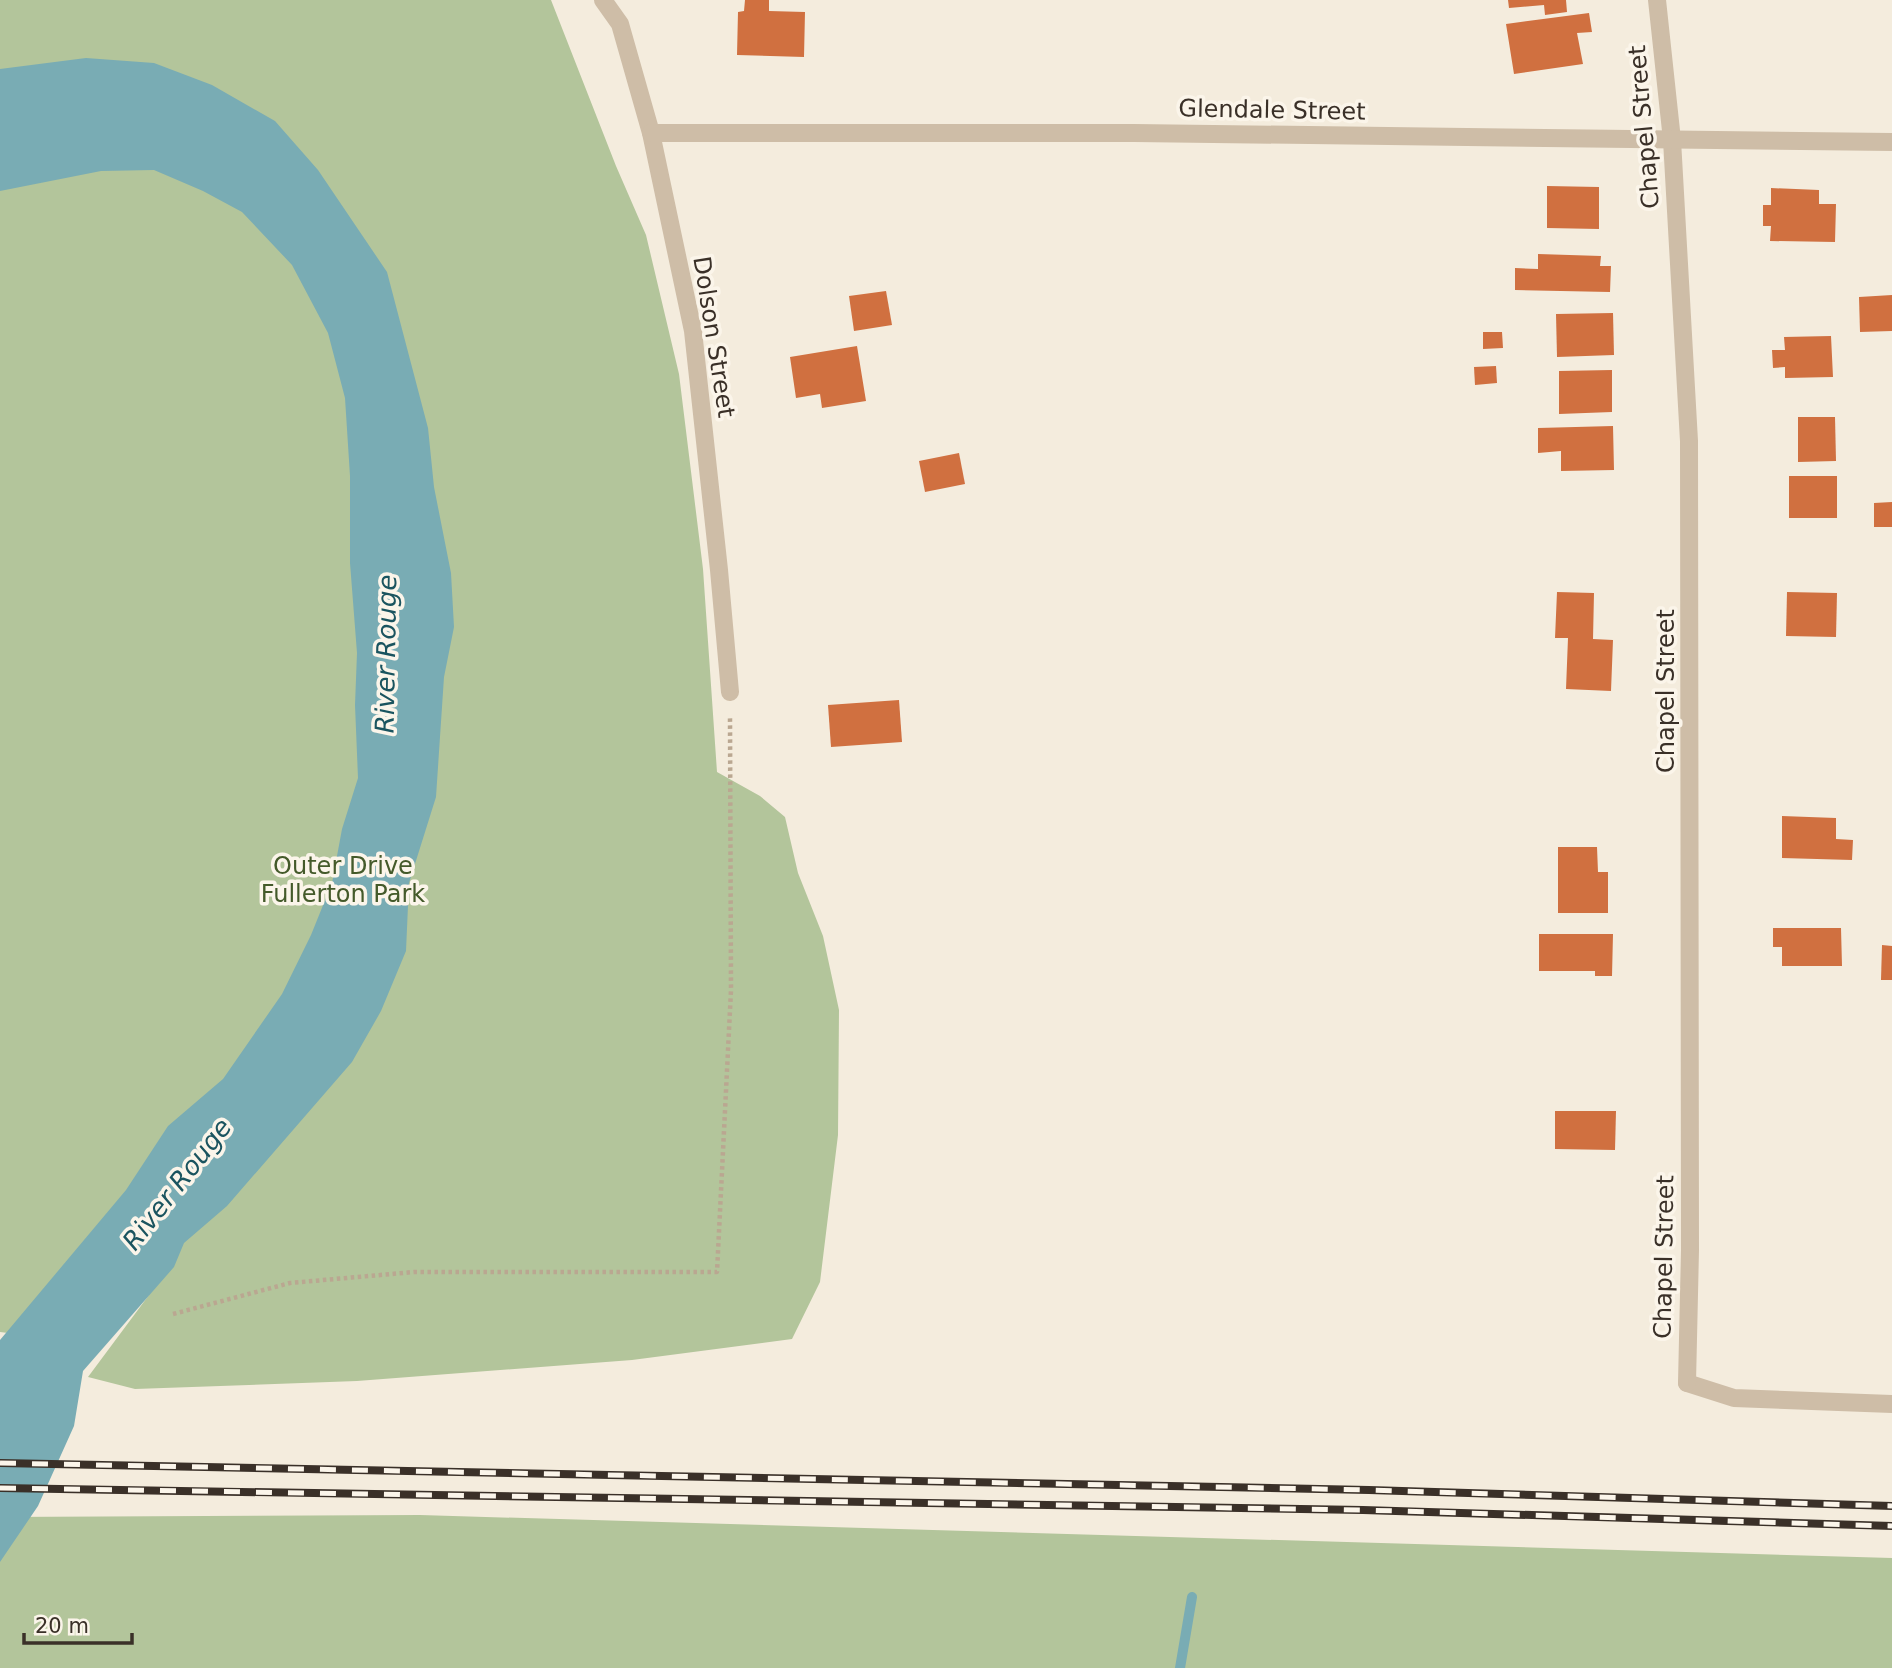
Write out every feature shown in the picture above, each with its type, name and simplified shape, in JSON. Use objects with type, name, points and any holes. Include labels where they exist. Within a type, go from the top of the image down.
[{"type":"street","name":"Dolson Street","points":[[603,0],[620,24],[650,133],[693,331],[730,692]]},
{"type":"street","name":"Chapel Street","points":[[1657,0],[1672,140],[1689,441],[1691,525],[1690,1250],[1687,1383],[1734,1398],[1892,1404]]},
{"type":"street","name":"Glendale Street","points":[[650,133],[1134,133],[1892,142]]},
{"type":"path","points":[[173,1314],[290,1283],[414,1272],[717,1272],[731,990],[730,692]]},
{"type":"green space","name":"Outer Drive Fullerton Park","points":[[0,0],[551,0],[646,235],[679,374],[703,569],[717,772],[760,796],[785,817],[798,873],[823,936],[839,1010],[838,1135],[820,1282],[792,1339],[632,1360],[357,1381],[135,1389],[88,1377],[149,1295],[39,1295],[8,1333],[0,1332]]},
{"type":"green space","points":[[420,1515],[1892,1558],[1892,1668],[0,1668],[0,1517]]},
{"type":"water","name":"River Rouge","points":[[86,58],[154,63],[212,85],[275,121],[318,170],[387,272],[428,428],[434,487],[451,573],[454,627],[444,677],[436,797],[409,883],[406,951],[381,1011],[352,1062],[227,1206],[184,1243],[174,1267],[83,1371],[74,1426],[38,1506],[0,1562],[0,1340],[126,1190],[168,1126],[223,1079],[282,994],[311,935],[332,883],[342,829],[358,778],[355,705],[357,653],[350,563],[350,476],[345,398],[328,333],[292,265],[242,212],[203,191],[154,170],[101,171],[0,191],[0,69]]},
{"type":"building","points":[[745,0],[769,0],[769,11],[805,12],[804,57],[737,55],[738,12],[744,11]]},
{"type":"building","points":[[1508,0],[1566,0],[1567,12],[1545,15],[1544,5],[1509,8]]},
{"type":"building","points":[[1589,13],[1592,32],[1577,33],[1583,64],[1514,74],[1506,24]]},
{"type":"building","points":[[1547,186],[1599,187],[1599,229],[1547,228]]},
{"type":"building","points":[[1771,188],[1819,190],[1819,204],[1836,204],[1835,242],[1770,241],[1771,226],[1763,226],[1763,205],[1771,205]]},
{"type":"building","points":[[1538,254],[1601,256],[1600,266],[1611,266],[1610,292],[1515,290],[1515,268],[1538,269]]},
{"type":"building","points":[[886,291],[892,325],[854,331],[849,296]]},
{"type":"building","points":[[1892,295],[1892,331],[1860,332],[1859,297]]},
{"type":"building","points":[[1613,313],[1614,355],[1557,357],[1556,314]]},
{"type":"building","points":[[1483,332],[1502,332],[1503,348],[1483,349]]},
{"type":"building","points":[[1831,336],[1833,377],[1785,378],[1785,367],[1773,368],[1772,350],[1785,350],[1784,337]]},
{"type":"building","points":[[857,346],[866,401],[822,408],[820,394],[796,398],[790,357]]},
{"type":"building","points":[[1496,366],[1497,383],[1475,385],[1474,367]]},
{"type":"building","points":[[1612,370],[1612,412],[1559,414],[1559,371]]},
{"type":"building","points":[[1798,417],[1835,417],[1836,461],[1798,462]]},
{"type":"building","points":[[1613,426],[1614,470],[1561,471],[1561,451],[1538,453],[1538,428]]},
{"type":"building","points":[[959,453],[965,484],[925,492],[919,461]]},
{"type":"building","points":[[1789,476],[1837,476],[1837,518],[1789,518]]},
{"type":"building","points":[[1892,502],[1892,527],[1874,527],[1874,503]]},
{"type":"building","points":[[1557,592],[1594,593],[1593,639],[1613,640],[1611,691],[1566,689],[1568,638],[1555,638]]},
{"type":"building","points":[[1787,592],[1837,593],[1836,637],[1786,636]]},
{"type":"building","points":[[899,700],[902,742],[831,747],[828,705]]},
{"type":"building","points":[[1782,816],[1836,818],[1836,839],[1853,840],[1852,860],[1782,858]]},
{"type":"building","points":[[1558,847],[1597,847],[1598,872],[1608,872],[1608,913],[1558,913]]},
{"type":"building","points":[[1773,928],[1841,928],[1842,966],[1782,966],[1782,947],[1773,947]]},
{"type":"building","points":[[1539,934],[1613,934],[1612,976],[1595,976],[1595,971],[1539,971]]},
{"type":"building","points":[[1882,945],[1892,946],[1892,980],[1881,980]]},
{"type":"building","points":[[1555,1111],[1616,1111],[1615,1150],[1555,1149]]},
{"type":"waterway","points":[[1180,1668],[1192,1597]]},
{"type":"railway","points":[[0,1463],[1369,1490],[1892,1506]]},
{"type":"railway","points":[[0,1488],[1363,1510],[1892,1526]]}]
